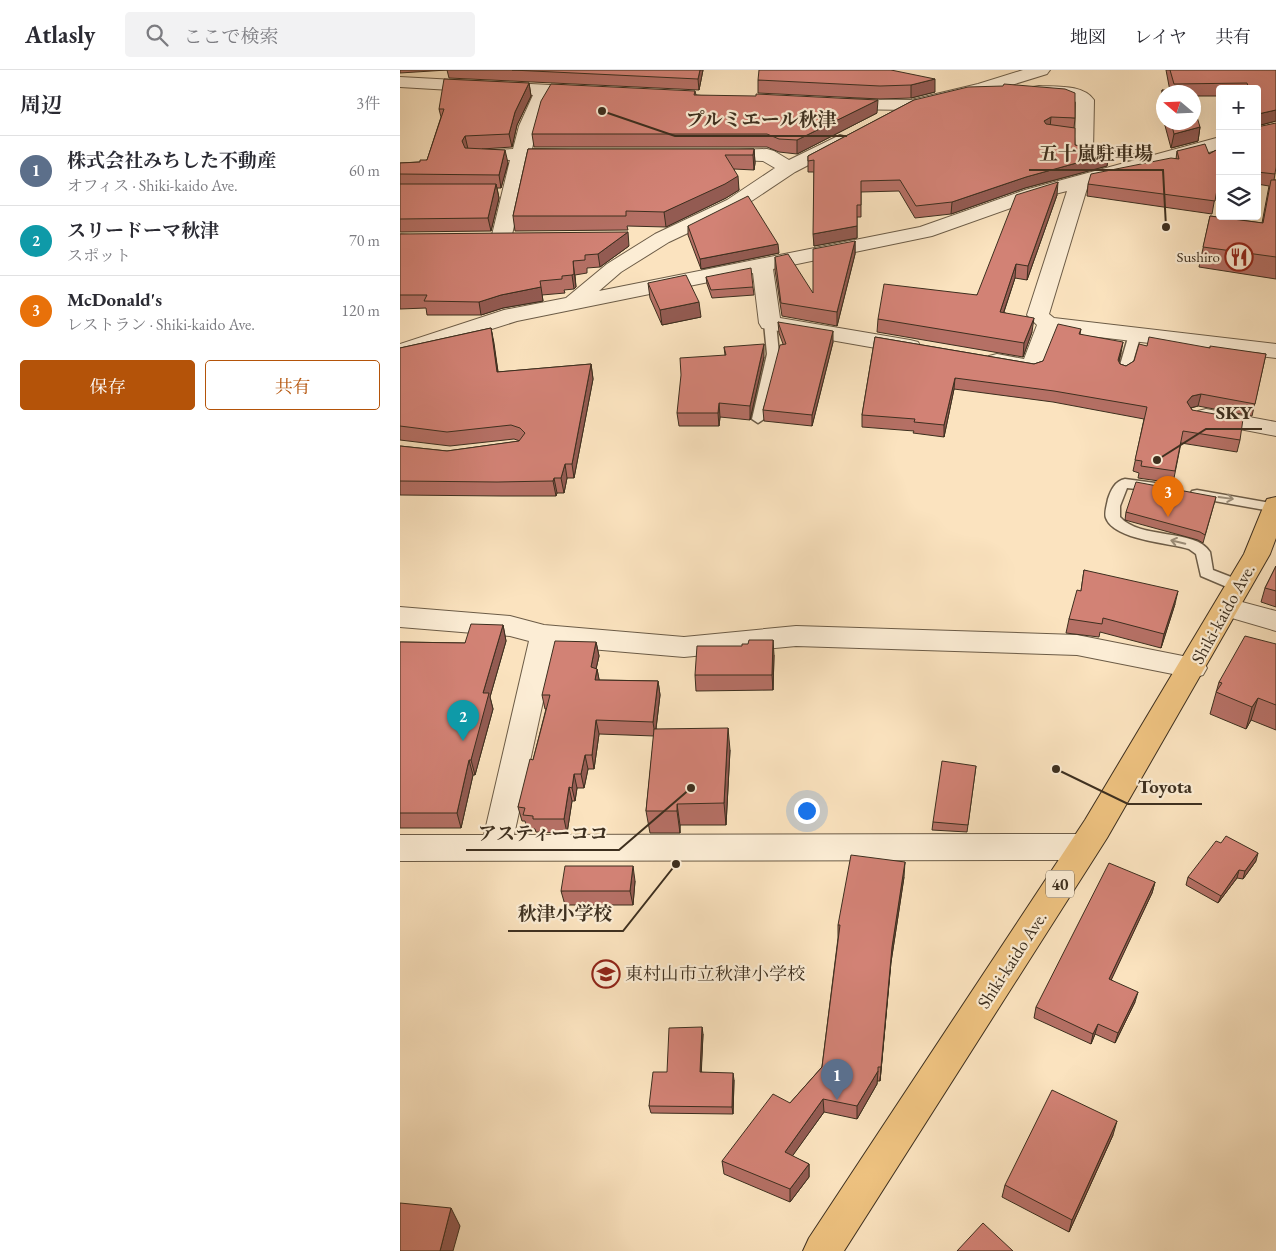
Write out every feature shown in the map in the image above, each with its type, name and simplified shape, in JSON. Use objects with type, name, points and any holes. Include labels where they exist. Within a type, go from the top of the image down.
[{"type":"main road","name":"Shiki-kaido Ave.","points":[[822,1251],[1084,847],[1193,668],[1257,554],[1275,506]]},
{"type":"street","points":[[875,123],[911,105],[964,91],[990,80],[1041,70]]},
{"type":"street","points":[[990,80],[1016,88],[1074,94],[1085,100],[1082,140]]},
{"type":"street","points":[[400,82],[604,93]]},
{"type":"street","points":[[925,83],[964,91]]},
{"type":"street","points":[[501,239],[508,193],[528,126],[540,98],[547,90]]},
{"type":"street","points":[[821,103],[911,105]]},
{"type":"street","points":[[571,303],[614,268],[662,238],[734,204],[788,168],[857,132]]},
{"type":"street","points":[[400,351],[512,315],[925,232],[1032,194],[1216,144]]},
{"type":"street","points":[[475,155],[580,154]]},
{"type":"street","points":[[698,155],[767,155],[788,168]]},
{"type":"street","points":[[1079,182],[1038,315],[1048,324],[1276,351]]},
{"type":"street","points":[[624,238],[662,238]]},
{"type":"street","points":[[762,264],[770,323],[935,351]]},
{"type":"street","points":[[974,357],[1032,367],[1048,324]]},
{"type":"street","points":[[1198,415],[1276,429]]},
{"type":"street","points":[[1233,596],[1276,621]]},
{"type":"street","points":[[400,617],[510,626],[544,635],[684,646],[796,636],[1077,645],[1193,668]]},
{"type":"street","points":[[496,848],[544,635]]},
{"type":"street","points":[[400,848],[1084,847]]},
{"type":"lane","points":[[1082,140],[1155,161]]},
{"type":"lane","points":[[758,419],[773,354],[770,323]]},
{"type":"lane","points":[[1124,372],[1135,334]]},
{"type":"lane","points":[[1165,488],[1125,483],[1120,486],[1110,513],[1112,521],[1119,527],[1200,548],[1203,552],[1206,573],[1233,596]]},
{"type":"lane","points":[[1184,492],[1275,506]]},
{"type":"building","points":[[512,70],[700,70],[698,79]]},
{"type":"building","points":[[759,70],[891,70],[935,79],[911,85],[880,86],[758,80]]},
{"type":"building","points":[[1170,70],[1276,70],[1276,110],[1261,113],[1261,85],[1248,85],[1247,83],[1174,84]]},
{"type":"building","points":[[444,79],[529,83],[515,112],[509,134],[465,136],[462,141],[465,148],[505,150],[499,175],[400,174],[400,163],[427,160],[444,109],[439,109]]},
{"type":"building","points":[[551,84],[695,91],[694,95],[756,96],[756,94],[878,100],[797,140],[779,139],[767,134],[532,134],[541,101]]},
{"type":"building","points":[[1004,84],[1065,89],[1075,93],[1075,118],[1051,117],[1044,121],[1046,124],[1075,128],[1075,145],[1085,147],[1093,145],[1108,148],[1109,154],[1026,177],[952,202],[916,206],[900,180],[861,181],[861,205],[857,205],[857,226],[813,234],[814,160],[808,161],[808,156],[914,100],[968,87],[1003,86]]},
{"type":"building","points":[[1276,123],[1275,174],[1261,172],[1261,126]]},
{"type":"building","points":[[1173,130],[1189,130],[1174,134]]},
{"type":"building","points":[[1205,144],[1209,154],[1216,150],[1215,201],[1088,184],[1091,174],[1171,158],[1179,159],[1177,151]]},
{"type":"building","points":[[528,149],[754,149],[753,155],[725,155],[738,176],[725,184],[664,212],[626,211],[626,216],[513,216]]},
{"type":"building","points":[[1271,180],[1276,180],[1276,257],[1203,247],[1210,216],[1216,217],[1216,220],[1240,220],[1263,223]]},
{"type":"building","points":[[1058,182],[1028,266],[1016,264],[1000,312],[1034,318],[1024,343],[878,319],[884,284],[977,295],[1016,195]]},
{"type":"building","points":[[400,184],[496,184],[488,218],[400,219]]},
{"type":"building","points":[[748,196],[778,244],[700,259],[688,226]]},
{"type":"building","points":[[628,232],[598,254],[585,255],[585,260],[573,261],[574,274],[562,276],[562,279],[540,281],[541,287],[501,295],[479,302],[424,301],[427,295],[400,295],[400,234]]},
{"type":"building","points":[[855,241],[837,312],[781,303],[775,257],[788,254],[813,293],[813,249]]},
{"type":"building","points":[[751,268],[753,287],[711,290],[706,277]]},
{"type":"building","points":[[686,275],[699,302],[660,310],[648,283]]},
{"type":"building","points":[[778,322],[833,331],[812,415],[763,410],[780,345],[786,344]]},
{"type":"building","points":[[1058,324],[1081,329],[1079,334],[1123,342],[1118,360],[1120,364],[1126,366],[1134,361],[1139,344],[1147,346],[1149,337],[1210,348],[1210,346],[1266,354],[1255,404],[1201,394],[1192,396],[1187,402],[1192,410],[1243,419],[1240,440],[1183,431],[1175,471],[1141,466],[1142,461],[1135,460],[1147,407],[1054,391],[955,378],[944,425],[914,422],[915,419],[862,415],[875,337],[1034,364],[1043,361]]},
{"type":"building","points":[[491,328],[497,372],[591,364],[572,464],[565,464],[561,478],[554,478],[553,481],[400,481],[400,446],[447,451],[519,441],[525,433],[520,428],[511,425],[447,432],[400,426],[400,348]]},
{"type":"building","points":[[764,344],[750,406],[719,403],[718,413],[677,413],[681,375],[680,358],[726,355],[724,347]]},
{"type":"building","points":[[1136,482],[1216,497],[1205,535],[1126,512]]},
{"type":"building","points":[[1276,566],[1276,591],[1265,588]]},
{"type":"building","points":[[1084,570],[1178,591],[1164,634],[1103,618],[1102,624],[1069,619],[1077,590],[1081,591]]},
{"type":"building","points":[[471,624],[503,625],[483,693],[489,693],[471,760],[469,760],[457,813],[400,813],[400,642],[465,643]]},
{"type":"building","points":[[1245,636],[1276,644],[1276,705],[1258,698],[1252,707],[1216,692],[1222,683],[1219,682]]},
{"type":"building","points":[[749,640],[773,640],[772,675],[695,675],[697,646],[742,646],[742,644],[748,644]]},
{"type":"building","points":[[555,641],[596,642],[591,667],[597,669],[595,680],[658,681],[653,722],[596,720],[592,755],[585,755],[581,774],[574,774],[572,788],[569,787],[564,819],[533,819],[533,816],[523,815],[525,808],[518,807],[530,759],[533,760],[550,695],[542,695]]},
{"type":"building","points":[[728,728],[724,803],[677,804],[677,811],[646,811],[654,729]]},
{"type":"building","points":[[942,761],[976,766],[968,825],[933,822]]},
{"type":"building","points":[[1226,836],[1258,853],[1245,871],[1239,870],[1221,896],[1188,877],[1216,841],[1221,843]]},
{"type":"building","points":[[851,855],[905,862],[892,947],[881,1067],[878,1067],[878,1071],[857,1106],[823,1099],[785,1152],[809,1164],[790,1189],[722,1161],[773,1094],[790,1103],[822,1067],[840,925],[838,925]]},
{"type":"building","points":[[1109,863],[1155,882],[1109,979],[1138,992],[1118,1033],[1098,1024],[1093,1034],[1036,1007]]},
{"type":"building","points":[[565,866],[633,866],[630,891],[561,891]]},
{"type":"building","points":[[702,1027],[700,1072],[733,1073],[732,1107],[649,1106],[653,1072],[667,1072],[669,1028]]},
{"type":"building","points":[[1052,1090],[1117,1121],[1072,1220],[1005,1185]]},
{"type":"building","points":[[400,1203],[451,1208],[440,1251],[400,1251]]},
{"type":"building","points":[[983,1223],[1013,1251],[957,1251]]},
{"type":"place","name":"プルミエール秋津","points":[[602,111]]},
{"type":"place","name":"五十嵐駐車場","points":[[1166,227]]},
{"type":"place","name":"Sushiro","points":[[1239,257]]},
{"type":"place","name":"SKY","points":[[1157,460]]},
{"type":"place","name":"McDonald's","points":[[1168,517]]},
{"type":"place","name":"スリードーマ秋津","points":[[463,741]]},
{"type":"place","name":"Toyota","points":[[1056,769]]},
{"type":"place","name":"アスティーココ","points":[[691,788]]},
{"type":"place","name":"秋津小学校","points":[[676,864]]},
{"type":"place","name":"東村山市立秋津小学校","points":[[606,974]]},
{"type":"place","name":"株式会社みちした不動産","points":[[837,1100]]}]
